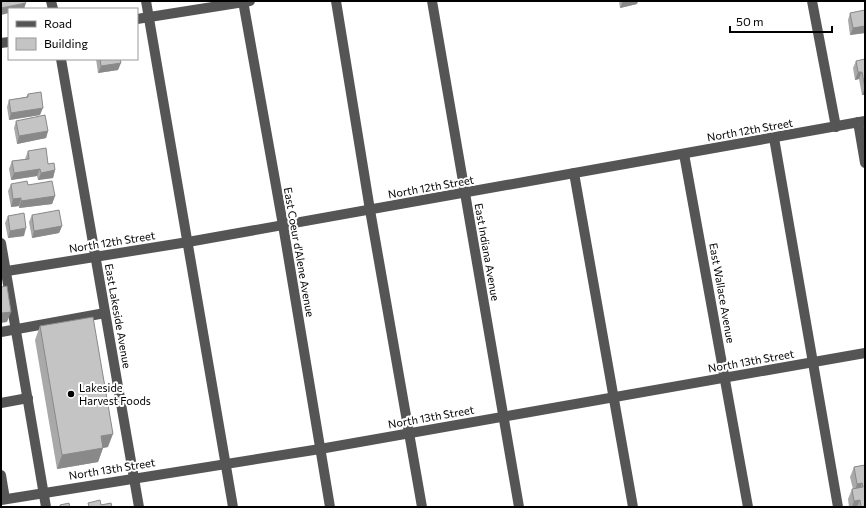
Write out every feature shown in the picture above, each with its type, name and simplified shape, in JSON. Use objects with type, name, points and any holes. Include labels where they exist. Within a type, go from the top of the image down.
[{"type":"street","points":[[146,1],[232,507]]},
{"type":"street","points":[[138,19],[245,1]]},
{"type":"street","name":"East Coeur d'Alene Avenue","points":[[245,1],[330,507]]},
{"type":"street","points":[[336,1],[370,210],[422,507]]},
{"type":"street","name":"East Indiana Avenue","points":[[432,1],[519,507]]},
{"type":"street","points":[[812,1],[836,126]]},
{"type":"street","name":"East Lakeside Avenue","points":[[61,60],[139,507]]},
{"type":"street","points":[[861,122],[865,163]]},
{"type":"street","name":"North 12th Street","points":[[4,272],[188,242],[861,122]]},
{"type":"street","points":[[774,138],[838,507]]},
{"type":"street","name":"East Wallace Avenue","points":[[684,154],[748,507]]},
{"type":"street","points":[[574,173],[633,507]]},
{"type":"street","points":[[1,243],[4,272],[16,329],[46,507]]},
{"type":"street","points":[[1,332],[105,313]]},
{"type":"street","name":"North 13th Street","points":[[3,499],[320,449],[865,353]]},
{"type":"street","points":[[1,403],[28,398]]},
{"type":"street","points":[[1,475],[3,499]]},
{"type":"building","points":[[1,1],[25,1],[26,3],[1,8]]},
{"type":"building","points":[[865,10],[865,26],[853,28],[850,13]]},
{"type":"building","points":[[865,59],[865,88],[862,72],[858,72],[856,61]]},
{"type":"building","points":[[100,60],[120,60],[121,63],[101,66]]},
{"type":"building","points":[[41,92],[43,108],[11,113],[9,100],[28,97],[28,94]]},
{"type":"building","points":[[45,115],[48,131],[19,136],[16,121]]},
{"type":"building","points":[[46,148],[48,164],[54,163],[55,170],[41,173],[40,169],[14,173],[12,161],[29,159],[28,151]]},
{"type":"building","points":[[27,181],[28,185],[52,181],[55,196],[21,201],[21,198],[13,199],[11,184]]},
{"type":"building","points":[[59,210],[62,226],[34,231],[32,215]]},
{"type":"building","points":[[24,213],[26,228],[10,231],[8,216]]},
{"type":"building","points":[[7,286],[11,312],[1,313],[1,287]]},
{"type":"building","name":"Lakeside Harvest Foods","points":[[93,317],[113,434],[101,436],[103,448],[62,455],[40,326]]},
{"type":"building","points":[[865,465],[865,506],[861,507],[860,500],[854,501],[852,489],[863,487],[862,483],[857,484],[854,467]]},
{"type":"building","points":[[100,500],[101,505],[111,503],[112,507],[89,507],[88,503]]},
{"type":"building","points":[[69,503],[70,507],[60,507],[60,505]]},
{"type":"place","name":"Lakeside Harvest Foods","points":[[71,394]]}]
